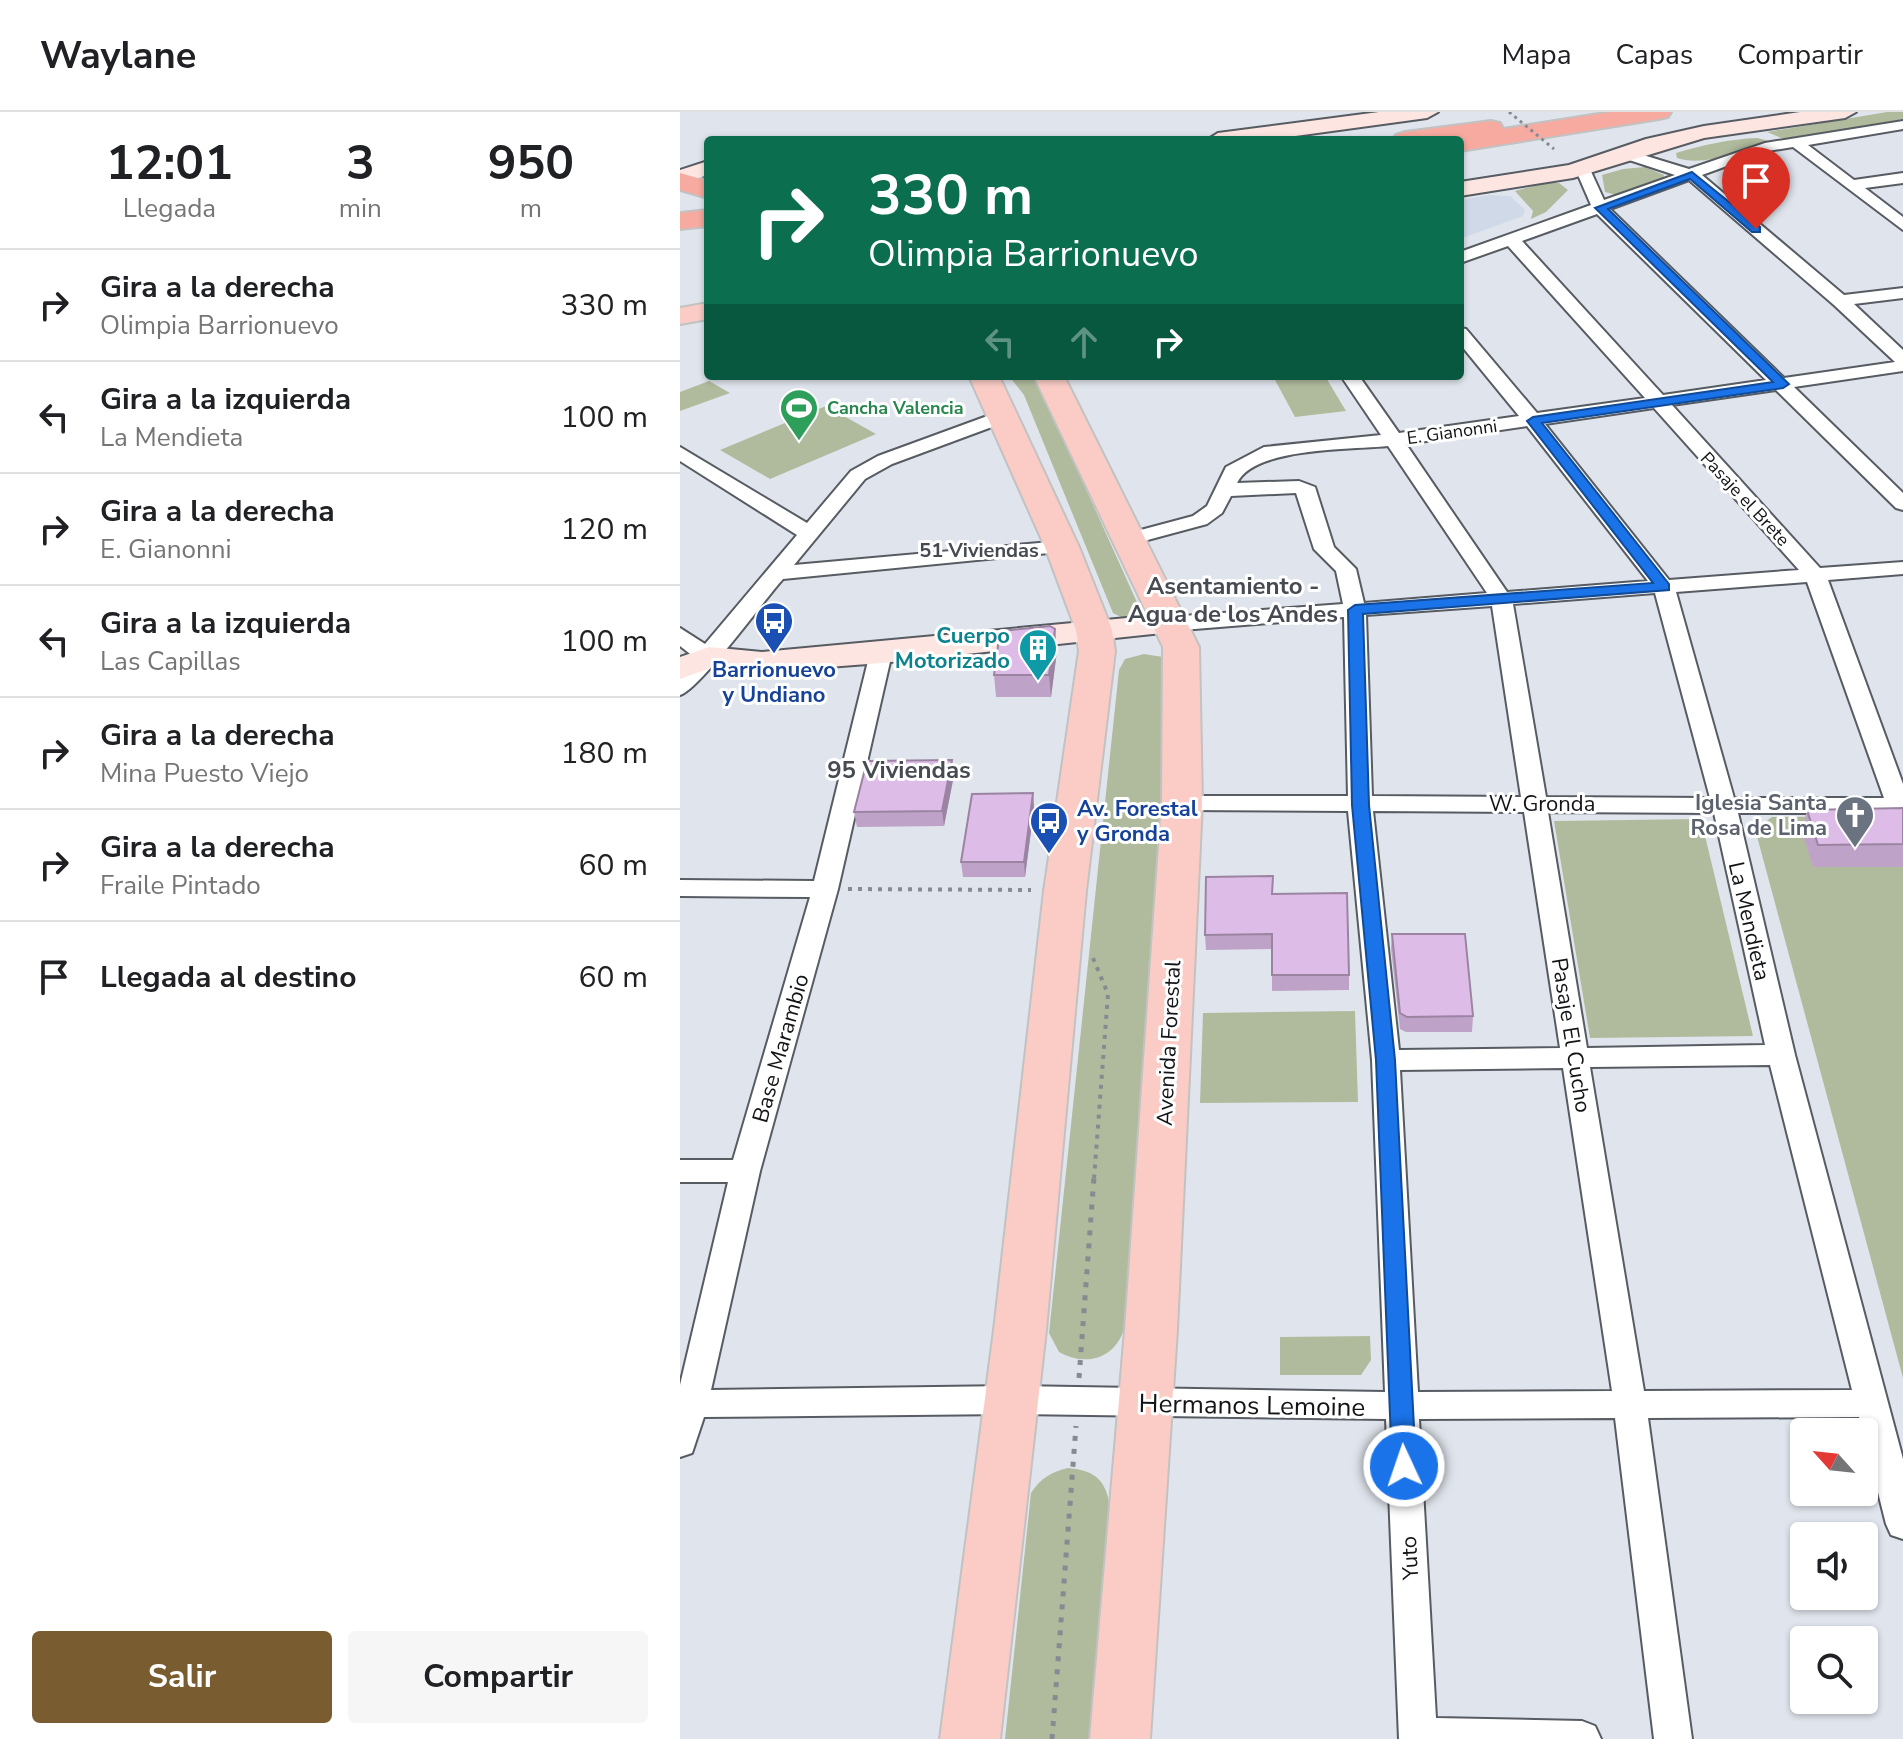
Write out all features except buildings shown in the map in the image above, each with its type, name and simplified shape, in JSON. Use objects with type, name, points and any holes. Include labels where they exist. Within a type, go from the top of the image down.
[{"type":"highway","points":[[1432,136],[1592,112]]},
{"type":"highway","points":[[1464,142],[1659,112]]},
{"type":"highway","points":[[680,179],[704,188]]},
{"type":"highway","points":[[680,221],[704,218]]},
{"type":"highway","points":[[680,231],[704,228]]},
{"type":"main road","points":[[680,303],[704,302]]},
{"type":"main road","points":[[680,316],[704,312]]},
{"type":"main road","points":[[970,1739],[1011,1400],[1065,891],[1097,651],[1094,630],[1062,547],[986,380]]},
{"type":"main road","name":"Avenida Forestal","points":[[1051,380],[1181,647],[1182,803],[1145,1404],[1120,1739]]},
{"type":"street","points":[[1248,136],[1427,112]]},
{"type":"street","points":[[1464,188],[1583,168],[1704,132],[1845,112]]},
{"type":"street","points":[[1464,257],[1765,147],[1903,125]]},
{"type":"street","points":[[1797,143],[1903,225]]},
{"type":"street","points":[[1625,154],[1692,175],[1840,301],[1903,363]]},
{"type":"street","points":[[680,166],[704,166]]},
{"type":"street","points":[[680,179],[704,168]]},
{"type":"street","points":[[1583,168],[1600,208],[1903,504]]},
{"type":"street","points":[[1850,185],[1903,178]]},
{"type":"street","name":"Pasaje el Brete","points":[[1511,239],[1816,576],[1901,806]]},
{"type":"street","points":[[1840,301],[1903,293]]},
{"type":"street","name":"La Mendieta","points":[[1464,338],[1664,587],[1724,804],[1781,1055],[1903,1524]]},
{"type":"street","name":"E. Gianonni","points":[[1129,539],[1200,520],[1215,509],[1233,471],[1271,451],[1393,440],[1533,421],[1903,363]]},
{"type":"street","name":"Pasaje El Cucho","points":[[1353,380],[1502,600],[1630,1403],[1673,1739]]},
{"type":"street","points":[[680,688],[695,663],[858,475],[885,460],[1001,417]]},
{"type":"street","points":[[680,453],[809,533]]},
{"type":"street","name":"Yuto","points":[[1222,490],[1299,487],[1308,491],[1324,549],[1346,569],[1355,610],[1360,805],[1386,1060],[1418,1737]]},
{"type":"street","points":[[774,573],[1062,547]]},
{"type":"street","points":[[695,663],[762,662],[881,653],[1094,630],[1903,568]]},
{"type":"street","points":[[680,635],[695,663]]},
{"type":"street","name":"Base Marambio","points":[[680,1443],[686,1404],[745,1171],[825,889],[881,653]]},
{"type":"street","name":"W. Gronda","points":[[1182,803],[1901,806]]},
{"type":"street","points":[[680,888],[825,889]]},
{"type":"street","points":[[1386,1060],[1781,1055]]},
{"type":"street","points":[[680,1171],[745,1171]]},
{"type":"street","name":"Hermanos Lemoine","points":[[686,1404],[1011,1400],[1401,1406],[1871,1403]]},
{"type":"street","points":[[1418,1737],[1582,1739]]},
{"type":"path","points":[[1509,112],[1554,149]]},
{"type":"path","points":[[825,889],[1065,891]]},
{"type":"shaded area","points":[[1490,195],[1510,196],[1525,210],[1523,216],[1464,238],[1464,199]]},
{"type":"green space","points":[[1903,112],[1903,119],[1797,140],[1767,132]]},
{"type":"green space","points":[[1757,138],[1773,142],[1700,161],[1677,158],[1676,153],[1696,147]]},
{"type":"green space","points":[[1645,167],[1664,175],[1663,181],[1616,195],[1605,192],[1602,175]]},
{"type":"green space","points":[[1544,183],[1559,183],[1568,190],[1546,212],[1531,219],[1533,211],[1515,191]]},
{"type":"green space","points":[[1012,380],[1037,380],[1140,609],[1137,615],[1123,618],[1113,613],[1024,395]]},
{"type":"green space","points":[[1275,380],[1327,380],[1346,411],[1295,417]]},
{"type":"green space","points":[[709,381],[730,393],[680,411],[680,392]]},
{"type":"green space","name":"Cancha Valencia","points":[[826,406],[876,434],[770,479],[720,450]]},
{"type":"green space","points":[[1144,654],[1163,657],[1172,668],[1124,1329],[1114,1347],[1106,1353],[1079,1359],[1059,1352],[1049,1333],[1119,670],[1125,659]]},
{"type":"green space","points":[[1903,816],[1903,1378],[1755,829],[1772,817]]},
{"type":"green space","points":[[1701,819],[1753,1036],[1590,1038],[1554,821]]},
{"type":"green space","points":[[1355,1011],[1358,1102],[1200,1103],[1203,1013]]},
{"type":"green space","points":[[1370,1336],[1371,1360],[1361,1375],[1280,1375],[1280,1337]]},
{"type":"green space","points":[[1068,1468],[1095,1476],[1104,1486],[1109,1501],[1092,1739],[1005,1739],[1031,1493],[1047,1476]]},
{"type":"place","name":"Cancha Valencia","points":[[799,442]]},
{"type":"place","name":"Barrionuevo y Undiano","points":[[774,655]]},
{"type":"place","name":"Cuerpo Motorizado","points":[[1038,682]]},
{"type":"place","name":"Iglesia Santa Rosa de Lima","points":[[1855,849]]},
{"type":"place","name":"Av. Forestal y Gronda","points":[[1049,855]]},
{"type":"district","name":"51 Viviendas","points":[[979,550]]},
{"type":"district","name":"Asentamiento - Agua de los Andes","points":[[1233,600]]},
{"type":"district","name":"95 Viviendas","points":[[899,770]]},
{"type":"route","points":[[1404,1466],[1386,1060],[1360,805],[1355,610],[1664,587],[1533,421],[1783,384],[1600,208],[1692,175],[1756,229]]}]
